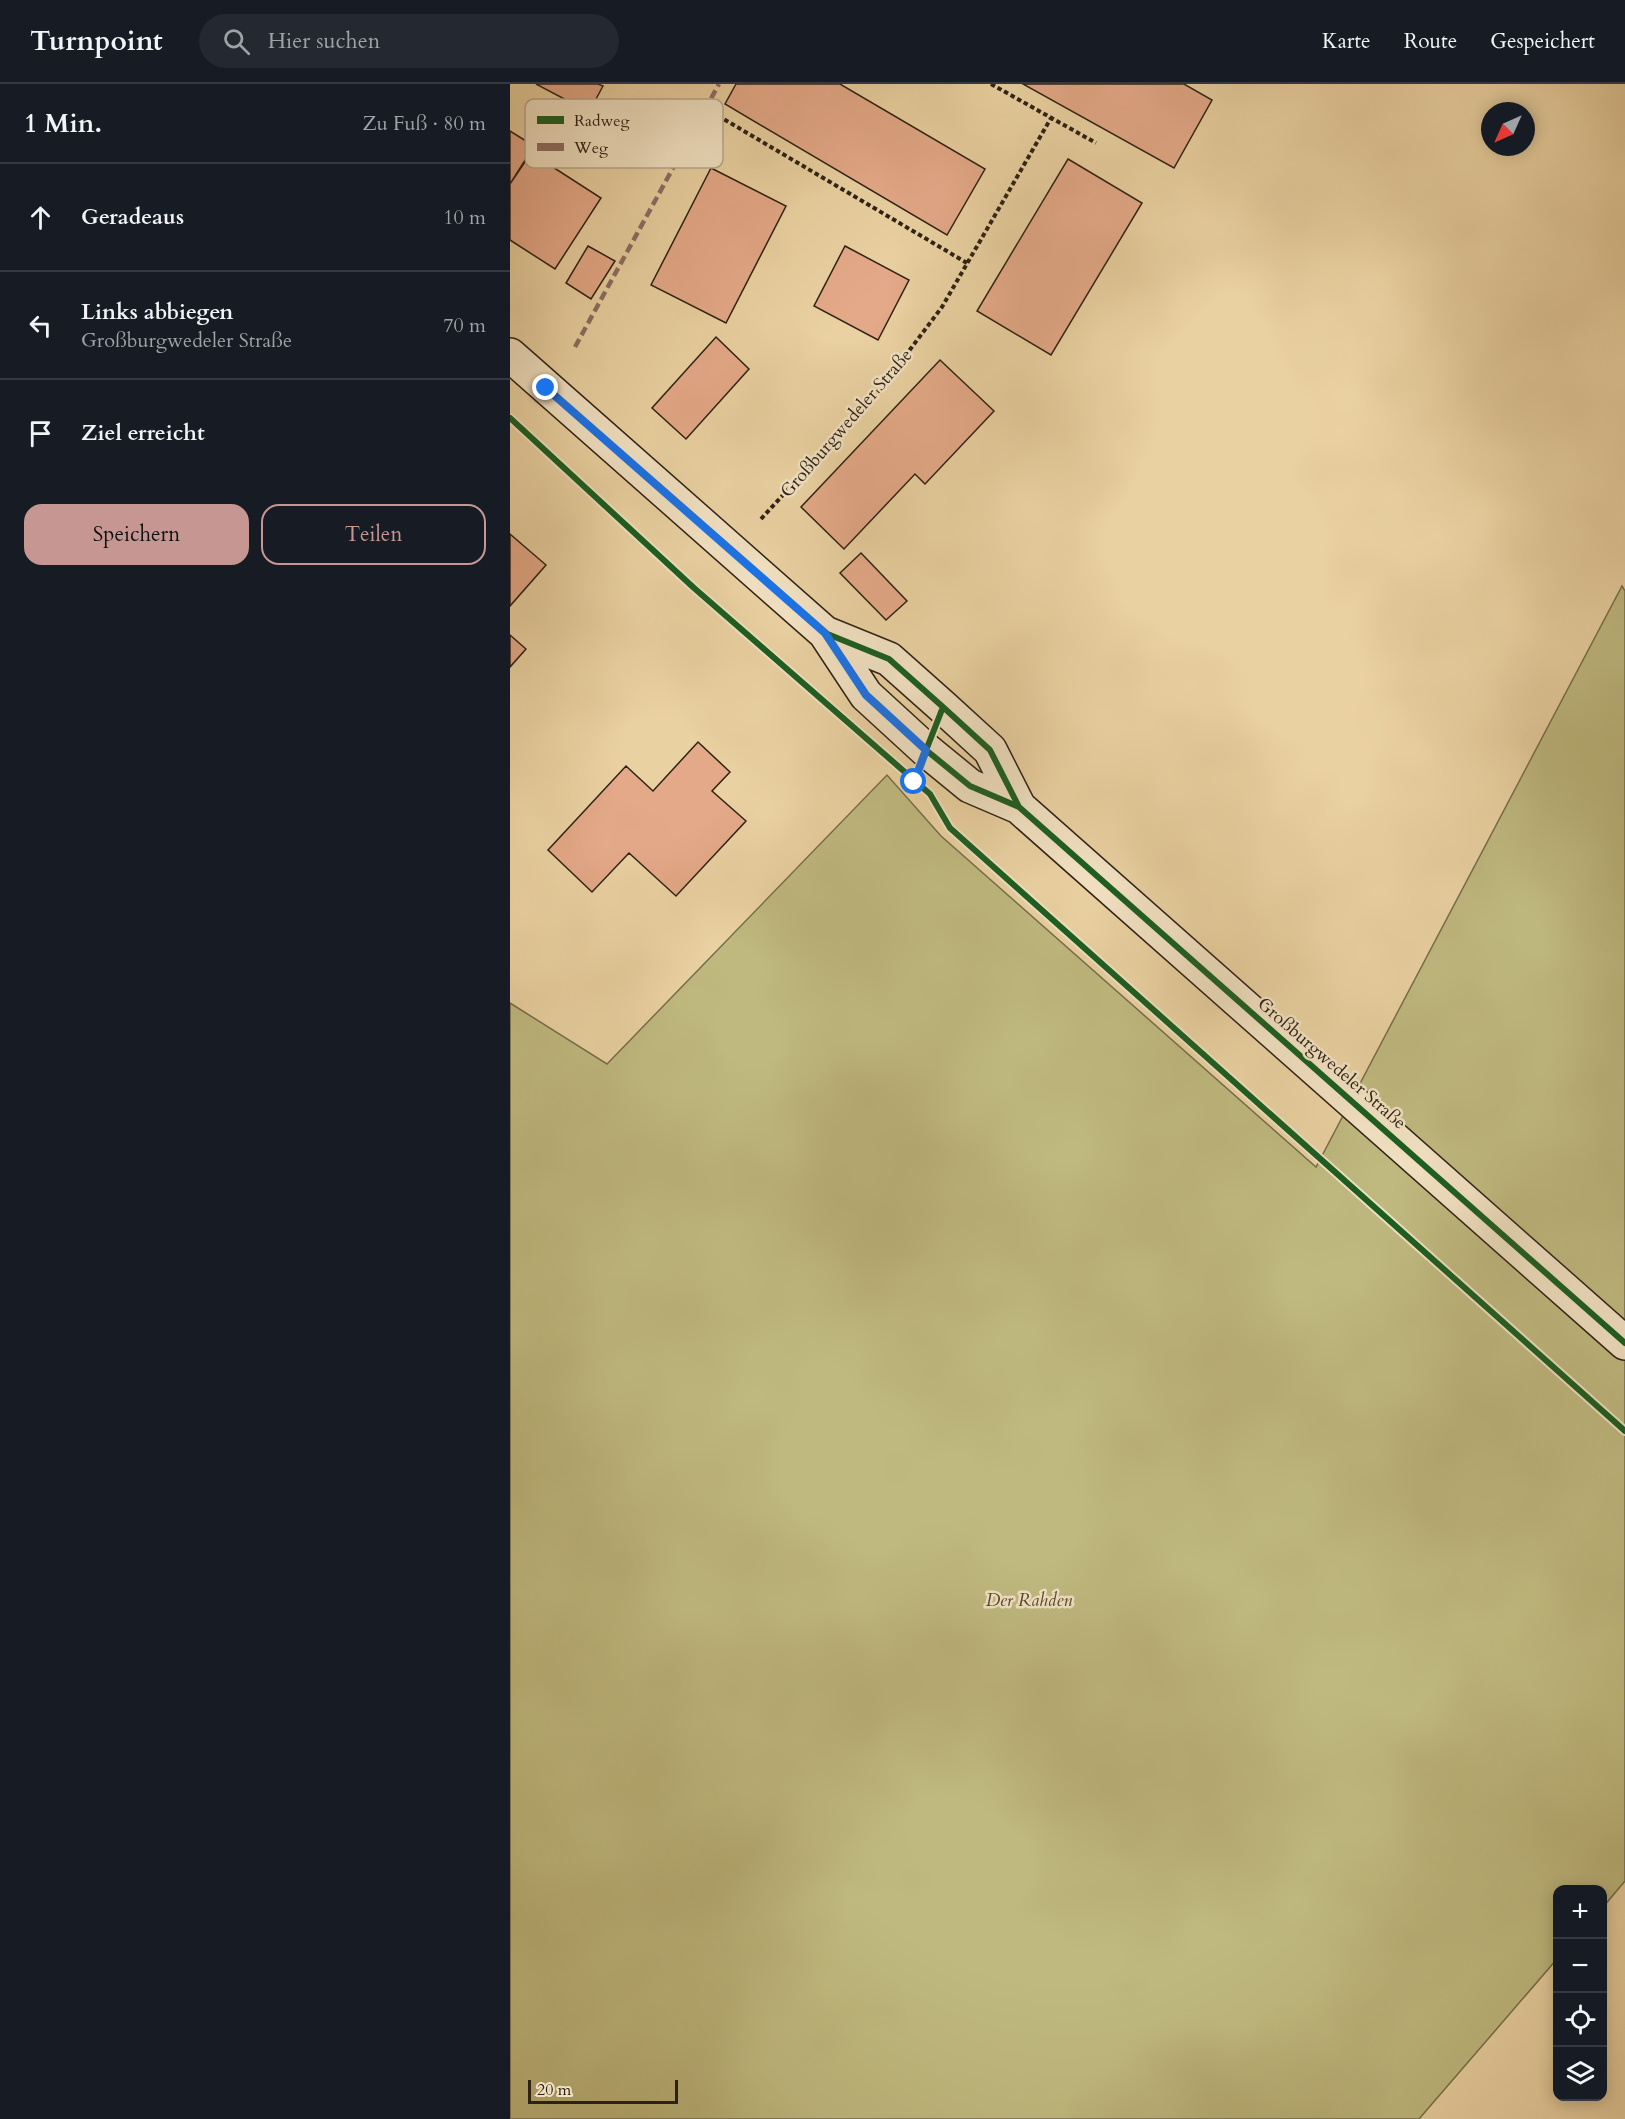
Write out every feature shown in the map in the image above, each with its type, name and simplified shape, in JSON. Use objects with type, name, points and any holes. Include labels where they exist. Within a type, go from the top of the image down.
[{"type":"street","name":"Großburgwedeler Straße","points":[[510,355],[825,633],[866,695],[926,750],[970,786],[1018,807],[1625,1343]]},
{"type":"street","name":"Großburgwedeler Straße","points":[[825,633],[889,659],[951,714],[990,750],[1018,807]]},
{"type":"path","points":[[991,84],[1096,143]]},
{"type":"path","points":[[723,119],[967,263]]},
{"type":"green space","name":"Der Rahden","points":[[1622,586],[1625,591],[1625,1881],[1607,1902],[1607,1885],[1553,1885],[1553,1964],[1419,2119],[510,2119],[510,1003],[607,1064],[887,775],[941,836],[1316,1167]]},
{"type":"building","points":[[536,84],[598,84],[603,86],[596,99],[564,99]]},
{"type":"building","points":[[736,84],[840,84],[985,169],[947,235],[725,104]]},
{"type":"building","points":[[1023,84],[1184,84],[1212,100],[1174,168]]},
{"type":"building","points":[[510,131],[525,140],[525,160],[510,184]]},
{"type":"building","points":[[1068,159],[1142,203],[1051,355],[977,311]]},
{"type":"building","points":[[525,162],[525,168],[554,168],[601,198],[555,269],[510,240],[510,184]]},
{"type":"building","points":[[711,168],[786,206],[726,323],[651,285]]},
{"type":"building","points":[[588,246],[615,261],[591,299],[566,283]]},
{"type":"building","points":[[845,246],[909,280],[878,340],[814,306]]},
{"type":"building","points":[[716,337],[749,369],[686,439],[652,408]]},
{"type":"building","points":[[940,360],[994,411],[925,484],[915,474],[844,549],[801,507]]},
{"type":"building","points":[[510,534],[546,565],[510,606]]},
{"type":"building","points":[[861,553],[907,601],[886,620],[840,573]]},
{"type":"building","points":[[510,635],[526,649],[510,667]]},
{"type":"building","points":[[698,742],[730,772],[712,791],[746,821],[676,896],[629,853],[592,892],[548,850],[626,766],[653,791]]},
{"type":"marked path","points":[[711,99],[719,84]]},
{"type":"marked path","points":[[575,347],[673,168]]},
{"type":"cycle path","points":[[510,418],[694,588],[930,794],[950,828],[1625,1431]]},
{"type":"cycle path","points":[[825,633],[866,695],[926,750],[970,786],[1019,807],[1625,1343]]},
{"type":"cycle path","points":[[825,633],[889,659],[943,707],[990,750],[1019,807]]},
{"type":"cycle path","points":[[914,781],[943,707]]},
{"type":"route","points":[[546,388],[825,633],[866,695],[926,750],[914,782]]}]
